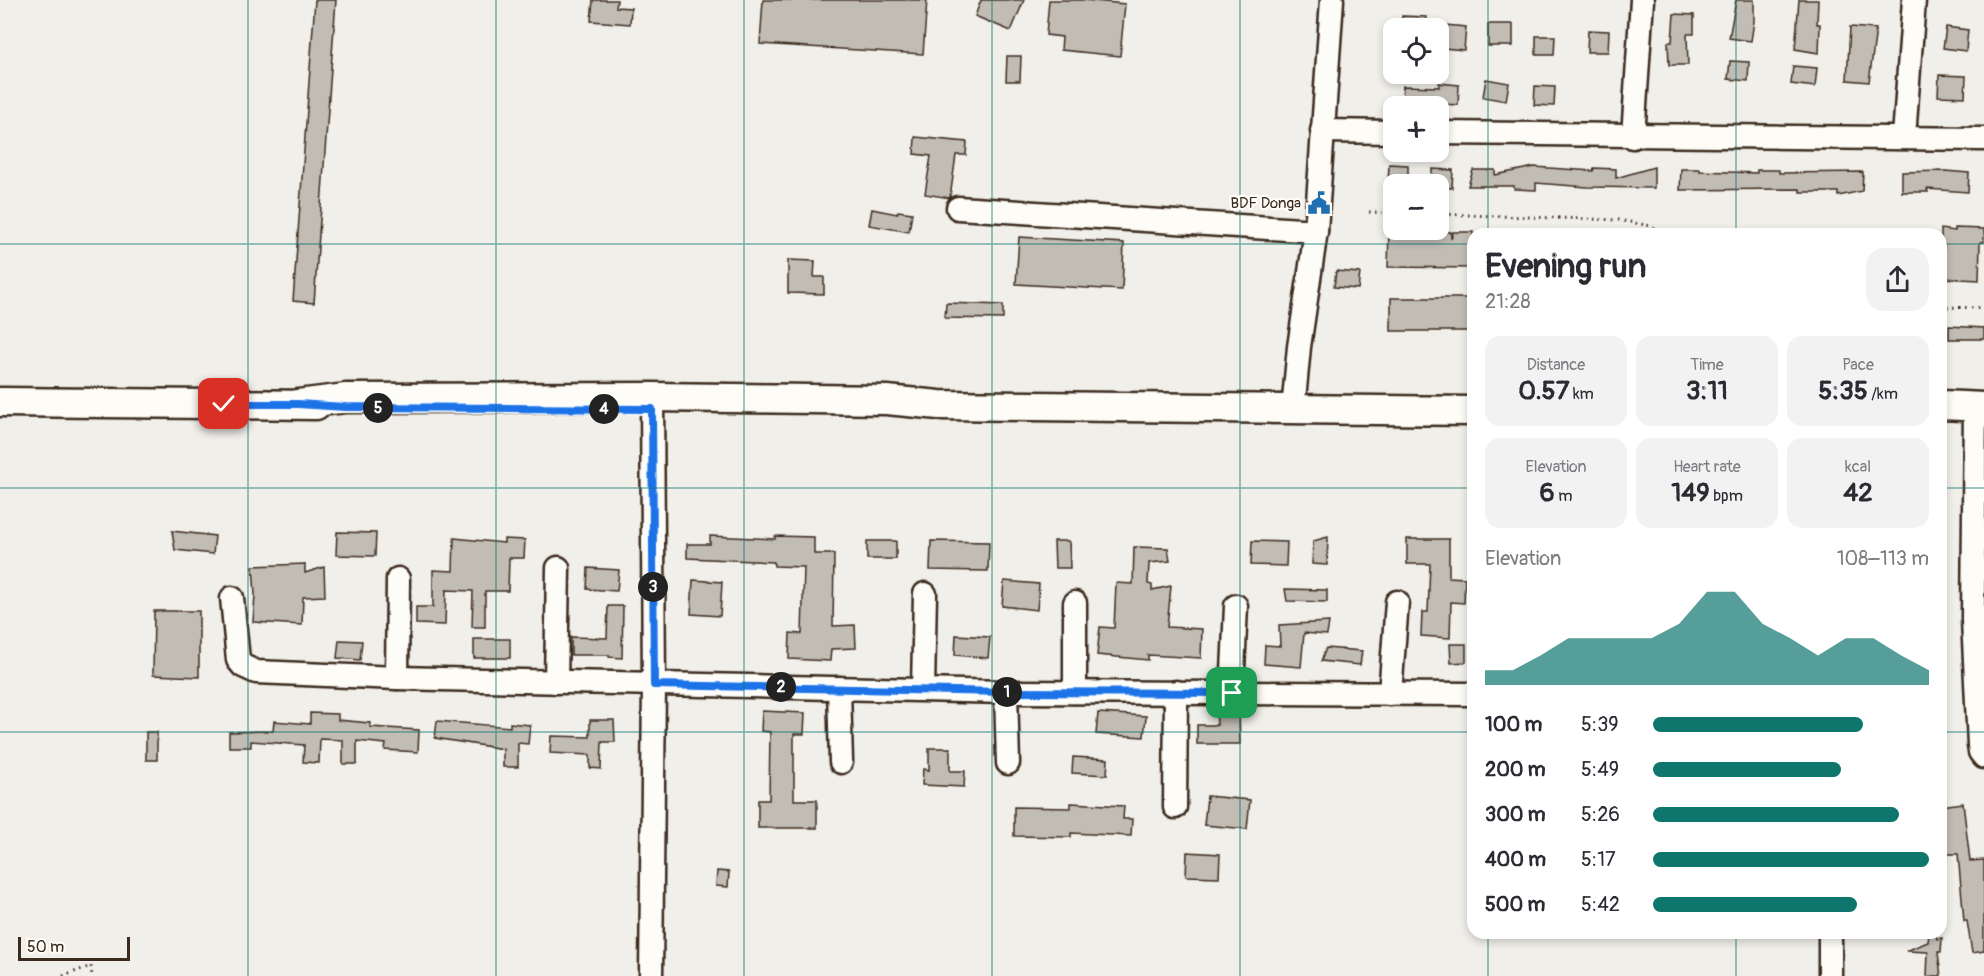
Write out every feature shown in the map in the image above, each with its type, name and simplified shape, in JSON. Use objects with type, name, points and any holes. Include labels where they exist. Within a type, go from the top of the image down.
[{"type":"main road","points":[[0,402],[298,404],[346,398],[652,403],[887,400],[939,405],[1467,411]]},
{"type":"main road","points":[[1947,407],[1980,415]]},
{"type":"main road","points":[[1947,421],[1980,415]]},
{"type":"street","points":[[1293,410],[1299,347],[1316,231],[1332,0]]},
{"type":"street","points":[[1633,137],[1642,0]]},
{"type":"street","points":[[1904,137],[1914,0]]},
{"type":"street","points":[[1322,131],[1383,132]]},
{"type":"street","points":[[1449,133],[1984,139]]},
{"type":"street","points":[[958,208],[1316,231]]},
{"type":"street","points":[[651,976],[654,685],[652,403]]},
{"type":"street","points":[[1980,415],[1979,745],[1984,757]]},
{"type":"street","points":[[556,682],[558,568]]},
{"type":"street","points":[[397,678],[398,579]]},
{"type":"street","points":[[923,689],[925,594]]},
{"type":"street","points":[[232,598],[238,660],[248,670],[264,673],[654,685],[1006,692],[1467,694]]},
{"type":"street","points":[[1390,694],[1397,602]]},
{"type":"street","points":[[1075,692],[1076,603]]},
{"type":"street","points":[[1232,693],[1236,606]]},
{"type":"street","points":[[839,688],[841,762]]},
{"type":"street","points":[[1006,692],[1008,762]]},
{"type":"street","points":[[1175,807],[1176,692]]},
{"type":"street","points":[[1830,939],[1830,976]]},
{"type":"path","points":[[1369,212],[1383,213]]},
{"type":"path","points":[[1449,214],[1619,219],[1654,228]]},
{"type":"path","points":[[1947,307],[1984,308]]},
{"type":"path","points":[[63,976],[91,966],[92,976]]},
{"type":"building","points":[[315,0],[336,0],[314,303],[293,301]]},
{"type":"building","points":[[593,0],[617,0],[616,7],[631,8],[630,24],[591,21]]},
{"type":"building","points":[[763,0],[927,0],[923,54],[760,44]]},
{"type":"building","points":[[981,0],[1024,0],[1011,31],[975,16]]},
{"type":"building","points":[[1049,0],[1084,0],[1125,4],[1120,56],[1061,50],[1062,37],[1046,35]]},
{"type":"building","points":[[1736,0],[1754,0],[1751,41],[1729,38]]},
{"type":"building","points":[[1799,0],[1818,0],[1819,53],[1795,49]]},
{"type":"building","points":[[1674,14],[1694,15],[1694,34],[1687,34],[1688,65],[1669,65],[1668,42],[1672,42]]},
{"type":"building","points":[[1402,16],[1427,17],[1427,18],[1402,18]]},
{"type":"building","points":[[1488,24],[1513,24],[1513,46],[1488,46]]},
{"type":"building","points":[[1449,25],[1466,27],[1464,50],[1449,49]]},
{"type":"building","points":[[1850,27],[1876,29],[1869,82],[1847,80]]},
{"type":"building","points":[[1946,27],[1968,30],[1966,51],[1943,48]]},
{"type":"building","points":[[1588,30],[1609,31],[1608,52],[1587,52]]},
{"type":"building","points":[[1536,36],[1555,36],[1554,55],[1536,55]]},
{"type":"building","points":[[1007,56],[1021,56],[1020,81],[1006,81]]},
{"type":"building","points":[[1730,61],[1749,62],[1748,81],[1728,79]]},
{"type":"building","points":[[1793,66],[1817,68],[1815,87],[1791,84]]},
{"type":"building","points":[[1939,75],[1966,76],[1965,97],[1938,96]]},
{"type":"building","points":[[1486,79],[1509,83],[1506,101],[1483,97]]},
{"type":"building","points":[[1439,84],[1459,85],[1458,105],[1449,105],[1449,96],[1402,96],[1403,86],[1439,87]]},
{"type":"building","points":[[1535,86],[1555,87],[1554,106],[1534,105]]},
{"type":"building","points":[[915,137],[967,142],[966,155],[956,155],[950,198],[925,194],[931,156],[914,154]]},
{"type":"building","points":[[1389,164],[1408,165],[1408,174],[1388,174]]},
{"type":"building","points":[[1534,167],[1593,171],[1594,168],[1616,169],[1616,178],[1654,167],[1654,188],[1587,187],[1536,183],[1536,190],[1514,189],[1514,186],[1468,186],[1473,170],[1495,170],[1495,175]]},
{"type":"building","points":[[1432,169],[1453,170],[1452,188],[1449,188],[1449,174],[1432,174]]},
{"type":"building","points":[[1681,169],[1757,173],[1757,170],[1779,170],[1779,173],[1863,172],[1862,191],[1838,196],[1838,192],[1800,192],[1800,189],[1680,190]]},
{"type":"building","points":[[1902,172],[1969,173],[1968,192],[1927,189],[1928,192],[1902,192]]},
{"type":"building","points":[[872,209],[897,214],[898,211],[912,213],[909,232],[869,225]]},
{"type":"building","points":[[1955,228],[1984,229],[1984,242],[1980,242],[1979,280],[1947,278],[1947,230],[1955,231]]},
{"type":"building","points":[[1449,232],[1451,232],[1451,239],[1453,232],[1467,232],[1467,268],[1388,267],[1389,240],[1449,240]]},
{"type":"building","points":[[1019,237],[1124,243],[1122,290],[1016,284]]},
{"type":"building","points":[[788,260],[815,261],[814,277],[824,277],[824,294],[788,293]]},
{"type":"building","points":[[1336,271],[1360,273],[1358,289],[1334,287]]},
{"type":"building","points":[[1391,298],[1467,298],[1467,331],[1391,331]]},
{"type":"building","points":[[946,303],[1003,305],[1003,319],[945,318]]},
{"type":"building","points":[[1949,326],[1984,328],[1984,339],[1949,339]]},
{"type":"building","points":[[172,531],[215,536],[213,554],[175,550]]},
{"type":"building","points":[[337,532],[376,533],[375,556],[336,555]]},
{"type":"building","points":[[710,536],[775,539],[775,536],[814,537],[814,554],[834,554],[833,626],[855,625],[856,648],[831,649],[830,661],[789,659],[790,633],[802,634],[804,567],[774,566],[774,562],[687,558],[687,544],[710,544]]},
{"type":"building","points":[[1328,537],[1327,565],[1312,564],[1313,541]]},
{"type":"building","points":[[454,538],[504,543],[504,539],[525,540],[524,558],[509,558],[508,591],[485,591],[485,627],[472,627],[473,591],[446,590],[445,625],[416,624],[416,607],[433,607],[433,570],[453,571]]},
{"type":"building","points":[[1407,539],[1449,539],[1449,577],[1465,578],[1464,603],[1451,602],[1450,638],[1421,636],[1422,612],[1428,612],[1430,564],[1407,564]]},
{"type":"building","points":[[867,541],[896,541],[896,559],[867,559]]},
{"type":"building","points":[[931,541],[989,542],[988,571],[930,570]]},
{"type":"building","points":[[1054,541],[1069,541],[1070,568],[1055,568]]},
{"type":"building","points":[[1252,541],[1287,542],[1286,566],[1251,565]]},
{"type":"building","points":[[1134,547],[1168,548],[1170,561],[1149,563],[1148,584],[1152,585],[1152,590],[1171,586],[1167,627],[1202,629],[1201,658],[1148,655],[1148,660],[1097,655],[1100,627],[1114,628],[1116,583],[1133,584]]},
{"type":"building","points":[[305,564],[305,573],[324,567],[325,596],[303,597],[302,625],[253,622],[255,595],[253,566]]},
{"type":"building","points":[[588,568],[619,570],[617,591],[587,589]]},
{"type":"building","points":[[693,580],[722,582],[720,616],[691,614]]},
{"type":"building","points":[[1004,581],[1039,584],[1037,610],[1002,606]]},
{"type":"building","points":[[1285,589],[1327,590],[1327,602],[1287,601]]},
{"type":"building","points":[[608,606],[623,606],[622,658],[609,657],[609,655],[571,655],[571,637],[607,638]]},
{"type":"building","points":[[154,611],[199,611],[199,677],[153,675]]},
{"type":"building","points":[[1329,622],[1327,635],[1304,633],[1301,667],[1264,664],[1265,645],[1280,646],[1279,625]]},
{"type":"building","points":[[956,635],[990,637],[988,658],[955,655]]},
{"type":"building","points":[[474,639],[510,639],[510,658],[474,658]]},
{"type":"building","points":[[339,640],[362,641],[360,660],[337,658]]},
{"type":"building","points":[[1450,644],[1466,644],[1466,662],[1451,663]]},
{"type":"building","points":[[1326,648],[1362,651],[1360,665],[1321,661]]},
{"type":"building","points":[[1239,708],[1240,744],[1197,744],[1197,725],[1217,725],[1216,709]]},
{"type":"building","points":[[762,711],[805,713],[804,734],[794,734],[794,800],[817,800],[817,828],[758,828],[758,800],[769,800],[770,732],[761,731]]},
{"type":"building","points":[[310,713],[338,714],[338,720],[370,723],[370,727],[419,730],[418,752],[385,750],[386,744],[357,741],[357,764],[343,764],[343,740],[320,739],[319,763],[303,762],[304,745],[251,741],[251,747],[229,747],[229,732],[273,731],[274,721],[310,724]]},
{"type":"building","points":[[1098,713],[1146,716],[1144,737],[1096,734]]},
{"type":"building","points":[[590,720],[614,720],[615,742],[602,742],[601,769],[590,768],[590,755],[550,753],[551,736],[590,737]]},
{"type":"building","points":[[437,721],[510,727],[510,723],[530,725],[528,744],[518,743],[518,767],[503,767],[503,749],[435,738]]},
{"type":"building","points":[[146,732],[157,732],[157,760],[146,760]]},
{"type":"building","points":[[929,748],[950,748],[950,771],[965,771],[964,787],[922,785],[923,769],[929,770]]},
{"type":"building","points":[[1073,757],[1108,759],[1107,775],[1072,773]]},
{"type":"building","points":[[1207,796],[1250,800],[1247,829],[1204,825]]},
{"type":"building","points":[[1071,803],[1124,806],[1123,819],[1132,819],[1131,836],[1071,833],[1071,837],[1014,836],[1014,807],[1071,808]]},
{"type":"building","points":[[1963,803],[1970,861],[1984,860],[1984,951],[1972,953],[1967,921],[1964,921],[1958,854],[1947,854],[1947,805]]},
{"type":"building","points":[[1187,852],[1220,854],[1219,877],[1186,876]]},
{"type":"building","points":[[717,871],[729,872],[728,887],[716,886]]},
{"type":"building","points":[[1928,939],[1942,939],[1941,952],[1938,952],[1941,976],[1927,976],[1928,952],[1906,951],[1928,942]]},
{"type":"place","name":"BDF Donga","points":[[1319,203]]},
{"type":"route","points":[[224,404],[493,409],[652,409],[654,685],[1006,692],[1232,693]]}]
